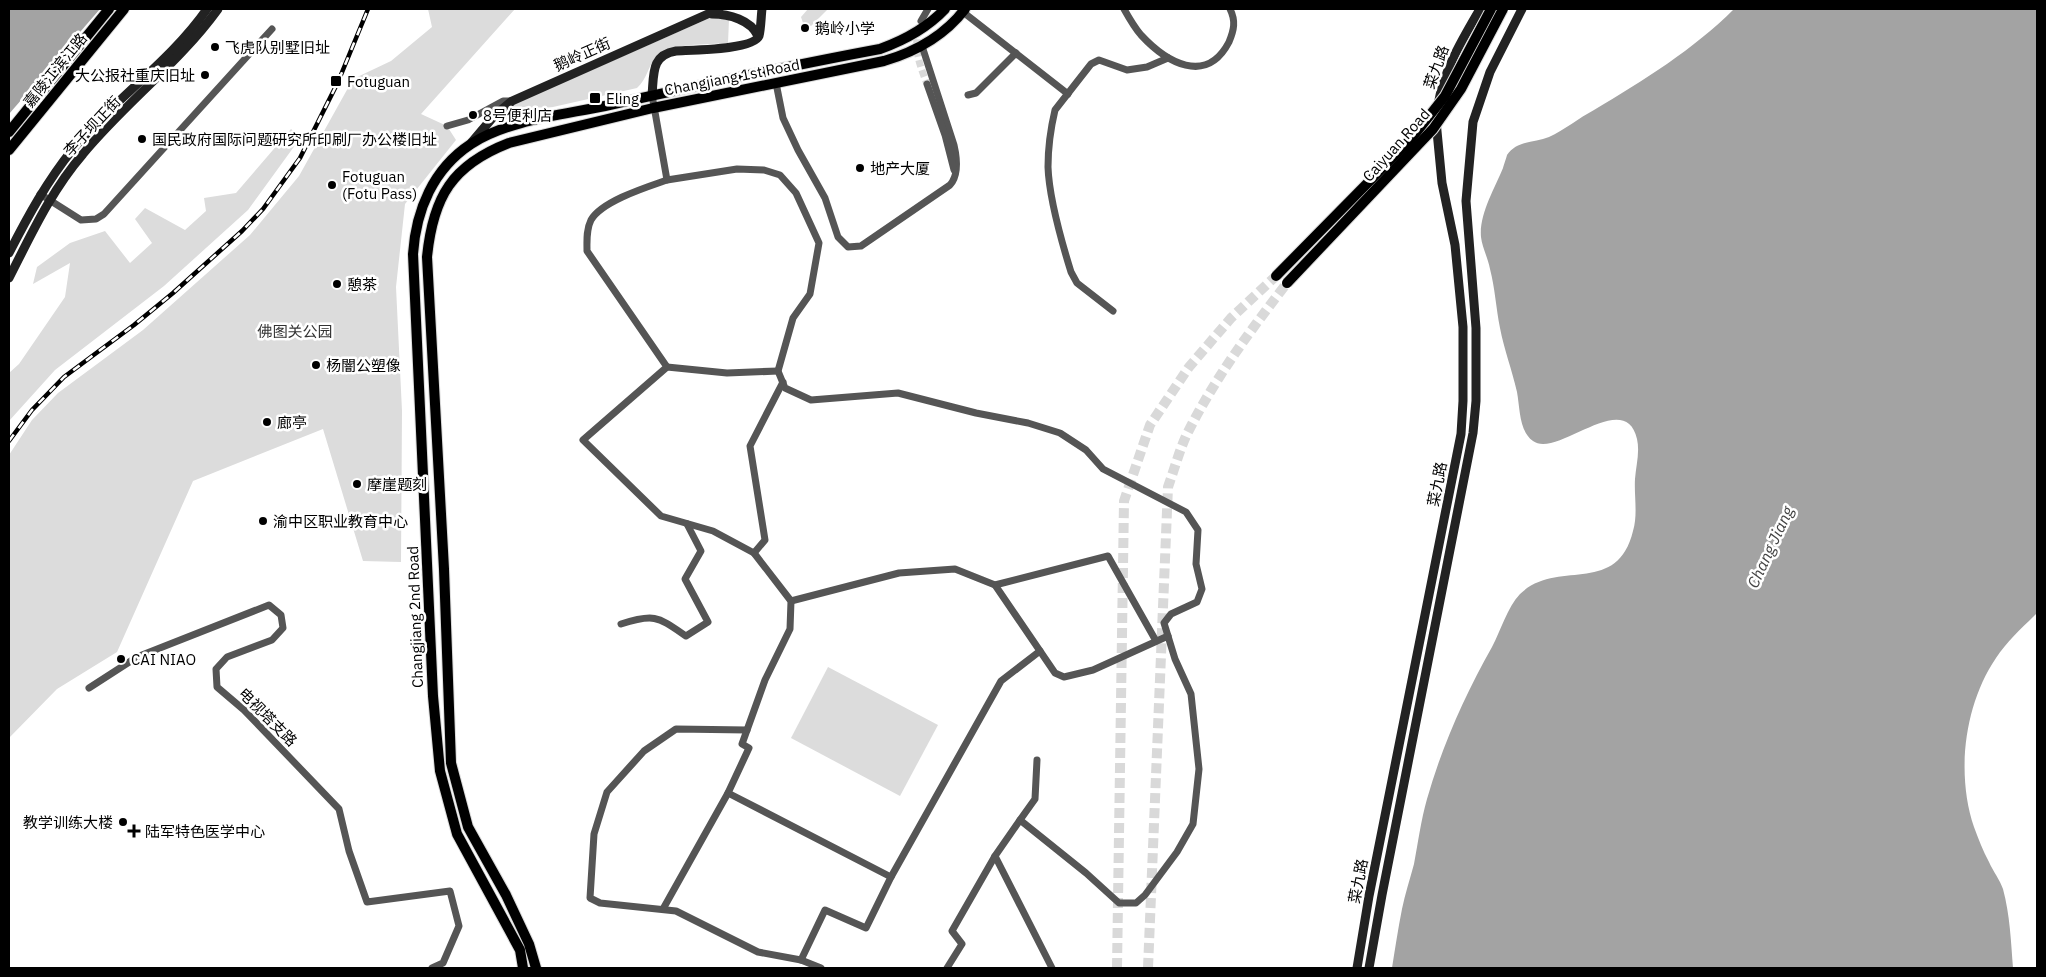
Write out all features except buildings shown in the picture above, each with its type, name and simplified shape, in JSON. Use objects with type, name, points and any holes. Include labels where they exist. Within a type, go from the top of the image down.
[{"type":"main road","name":"嘉陵江滨江路","points":[[9,132],[109,9]]},
{"type":"main road","name":"嘉陵江滨江路","points":[[9,150],[124,9]]},
{"type":"main road","name":"李子坝正街","points":[[9,252],[40,194],[73,149],[207,15],[218,9]]},
{"type":"main road","name":"鹅岭正街","points":[[470,145],[494,116],[512,101],[719,9]]},
{"type":"main road","points":[[652,96],[654,68],[661,57],[668,52],[740,46],[754,41],[758,37],[762,9]]},
{"type":"main road","name":"Changjiang 2nd Road","points":[[523,968],[520,950],[457,834],[440,772],[433,696],[413,254],[414,236],[424,200],[443,168],[470,145],[485,136],[516,125],[880,48],[910,36],[925,27],[945,9]]},
{"type":"main road","name":"菜九路","points":[[1357,968],[1370,886],[1461,434],[1464,401],[1463,327],[1455,245],[1442,183],[1436,120],[1441,90],[1451,58],[1480,9]]},
{"type":"main road","name":"Caiyuan Road","points":[[1276,276],[1411,139],[1427,120],[1445,96],[1491,9]]},
{"type":"main road","name":"Caiyuan Road","points":[[1287,284],[1433,129],[1465,83],[1504,9]]},
{"type":"main road","name":"菜九路","points":[[1369,968],[1473,433],[1476,401],[1476,328],[1466,201],[1472,122],[1490,72],[1522,9]]},
{"type":"main road","name":"Changjiang 1st Road","points":[[466,165],[485,153],[508,143],[653,108],[884,62],[922,46],[964,10]]},
{"type":"main road","points":[[710,14],[729,16],[750,25],[755,29],[758,37]]},
{"type":"main road","name":"李子坝正街","points":[[9,278],[48,201],[81,155],[186,50],[207,15]]},
{"type":"main road","name":"Changjiang 2nd Road","points":[[466,165],[456,176],[438,205],[432,223],[427,257],[444,569],[451,763],[460,804],[468,827],[506,896],[529,944],[536,968]]},
{"type":"street","points":[[921,21],[928,9]]},
{"type":"street","points":[[1124,9],[1140,34],[1168,58],[1188,66],[1198,67],[1215,60],[1222,52],[1232,33],[1234,24],[1230,9]]},
{"type":"street","points":[[964,10],[1068,94]]},
{"type":"street","points":[[40,194],[48,201],[81,220],[96,219],[104,214],[272,28]]},
{"type":"street","points":[[776,83],[787,126],[825,198],[838,238],[848,247],[861,246],[950,185],[956,174],[956,156],[953,140],[922,46]]},
{"type":"street","points":[[968,95],[976,93],[1016,53]]},
{"type":"street","points":[[1113,311],[1077,283],[1070,272],[1048,167],[1053,119],[1055,110],[1091,64],[1099,60],[1127,70],[1147,67],[1168,58]]},
{"type":"street","points":[[927,84],[956,174]]},
{"type":"street","points":[[652,96],[667,180]]},
{"type":"street","points":[[447,126],[468,120],[503,101],[512,101]]},
{"type":"street","points":[[667,367],[587,251],[587,235],[592,219],[616,199],[667,180],[737,169],[764,170],[780,175],[796,194],[819,243],[810,294],[793,318],[778,371],[785,388],[811,400],[898,393],[976,413],[1028,423],[1060,433],[1086,450],[1103,468],[1186,512],[1198,530],[1196,564],[1202,589],[1197,602],[1171,614],[1164,623],[1175,659],[1190,694],[1199,770],[1193,824],[1177,852],[1145,895],[1136,903],[1119,903],[1086,873],[1020,820]]},
{"type":"street","points":[[663,910],[728,793],[749,748],[742,744],[766,680],[790,629],[791,601],[754,553],[713,531],[661,516],[583,440],[667,367],[727,373],[778,371]]},
{"type":"street","points":[[754,553],[765,540],[750,446],[783,382]]},
{"type":"street","points":[[621,624],[640,618],[660,619],[686,636],[708,622],[685,579],[701,551],[687,524]]},
{"type":"street","points":[[995,585],[1108,556],[1156,641]]},
{"type":"street","points":[[791,601],[899,573],[955,569],[995,585],[1055,673],[1064,677],[1093,670],[1168,636]]},
{"type":"street","name":"电视塔支路","points":[[89,688],[137,657],[269,605],[281,616],[283,628],[272,640],[227,657],[216,669],[217,687],[244,710],[339,809],[349,851],[366,902],[450,892],[459,926],[443,963],[432,968]]},
{"type":"street","points":[[801,960],[825,910],[866,928],[890,877],[1001,682],[1040,651]]},
{"type":"street","points":[[747,730],[676,729],[644,751],[607,792],[594,834],[590,898],[600,903],[676,911],[758,952],[801,960],[821,968]]},
{"type":"street","points":[[947,968],[962,944],[952,931],[995,856],[1035,799],[1037,760]]},
{"type":"street","points":[[728,793],[890,877]]},
{"type":"street","points":[[995,856],[1052,968]]},
{"type":"green space","name":"佛图关公园","points":[[428,9],[515,9],[421,114],[447,126],[456,140],[405,204],[396,287],[402,411],[401,562],[363,561],[323,429],[193,481],[117,652],[57,689],[9,738],[9,455],[32,420],[58,393],[143,330],[250,235],[299,176],[353,79],[391,61],[432,27]]},
{"type":"green space","points":[[808,9],[828,9],[811,26],[804,26],[801,17]]},
{"type":"green space","points":[[712,17],[729,20],[728,43],[700,44],[669,49],[655,58],[643,81],[637,88],[522,114],[504,120],[501,114],[514,104]]},
{"type":"green space","points":[[291,129],[301,137],[248,210],[164,286],[55,370],[9,421],[9,373],[19,364],[65,297],[70,263],[33,284],[37,267],[70,243],[105,231],[130,263],[152,243],[135,219],[145,208],[185,230],[206,211],[204,198],[236,193]]},
{"type":"green space","points":[[828,667],[938,725],[900,796],[791,738]]},
{"type":"water","points":[[9,9],[100,9],[9,114]]},
{"type":"water","name":"Chang Jiang","points":[[1734,9],[2037,9],[2037,613],[2005,646],[1985,677],[1970,718],[1966,740],[1965,763],[1965,785],[1974,827],[2002,886],[2010,928],[2013,968],[1392,968],[1403,903],[1414,864],[1421,823],[1433,779],[1455,721],[1508,612],[1520,594],[1535,584],[1551,578],[1600,570],[1614,564],[1625,551],[1633,531],[1635,519],[1635,479],[1638,444],[1630,425],[1619,420],[1605,422],[1558,441],[1544,444],[1533,441],[1525,431],[1502,336],[1492,276],[1481,237],[1482,219],[1485,210],[1507,155],[1511,150],[1521,144],[1544,139],[1555,134],[1631,88],[1702,38]]},
{"type":"tunnel","points":[[919,29],[917,50],[927,84]]},
{"type":"tunnel","points":[[1117,968],[1124,501],[1150,425],[1189,367],[1231,318],[1276,276]]},
{"type":"tunnel","points":[[1148,968],[1168,487],[1186,436],[1208,396],[1245,338],[1287,283]]},
{"type":"railway","points":[[9,441],[32,410],[64,377],[134,325],[173,293],[242,231],[263,209],[300,158],[338,82],[368,9]]},
{"type":"place","name":"鹅岭小学","points":[[805,28]]},
{"type":"place","name":"飞虎队别墅旧址","points":[[215,47]]},
{"type":"place","name":"大公报社重庆旧址","points":[[205,75]]},
{"type":"place","name":"Fotuguan","points":[[336,81]]},
{"type":"place","name":"Eling","points":[[595,98]]},
{"type":"place","name":"8号便利店","points":[[473,115]]},
{"type":"place","name":"国民政府国际问题研究所印刷厂办公楼旧址","points":[[142,139]]},
{"type":"place","name":"地产大厦","points":[[860,168]]},
{"type":"place","name":"Fotuguan (Fotu Pass)","points":[[332,185]]},
{"type":"place","name":"憩茶","points":[[337,284]]},
{"type":"place","name":"杨闇公塑像","points":[[316,365]]},
{"type":"place","name":"廊亭","points":[[267,422]]},
{"type":"place","name":"摩崖题刻","points":[[357,484]]},
{"type":"place","name":"渝中区职业教育中心","points":[[263,521]]},
{"type":"place","name":"CAI NIAO","points":[[121,659]]},
{"type":"place","name":"教学训练大楼","points":[[123,822]]},
{"type":"place","name":"陆军特色医学中心","points":[[134,831]]}]
